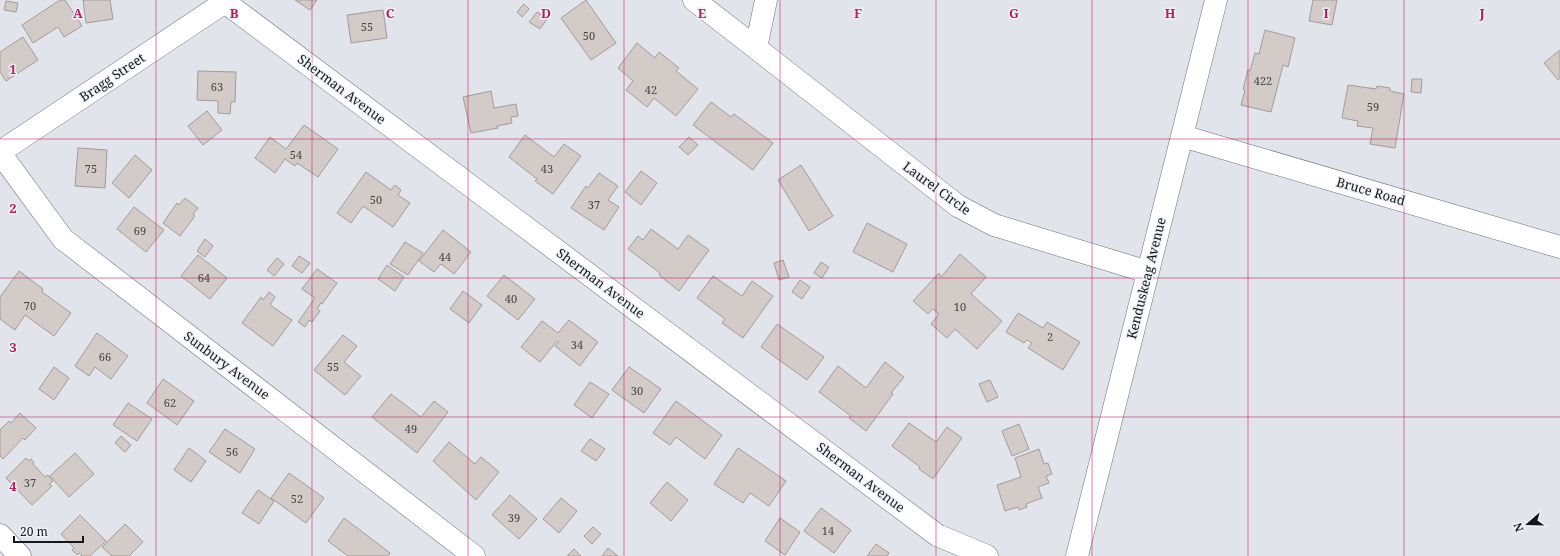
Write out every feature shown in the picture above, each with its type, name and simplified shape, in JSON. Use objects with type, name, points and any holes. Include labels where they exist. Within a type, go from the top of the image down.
[{"type":"street","name":"Laurel Circle","points":[[694,0],[958,206],[994,225],[1148,272]]},
{"type":"street","points":[[756,48],[766,0]]},
{"type":"street","name":"Kenduskeag Avenue","points":[[1077,556],[1216,0]]},
{"type":"street","name":"Bragg Street","points":[[0,153],[223,1]]},
{"type":"street","name":"Sherman Avenue","points":[[223,1],[938,534],[987,556]]},
{"type":"street","name":"Bruce Road","points":[[1182,136],[1560,247]]},
{"type":"street","name":"Sunbury Avenue","points":[[0,153],[63,239],[474,556]]},
{"type":"street","points":[[0,535],[20,556]]},
{"type":"building","points":[[60,0],[65,0],[82,26],[64,37],[58,27],[33,43],[22,25]]},
{"type":"building","points":[[83,0],[110,0],[113,19],[86,23]]},
{"type":"building","points":[[295,0],[317,0],[310,10]]},
{"type":"building","points":[[586,0],[616,43],[591,60],[561,18]]},
{"type":"building","points":[[1313,0],[1337,0],[1332,25],[1309,21]]},
{"type":"building","points":[[6,1],[18,3],[16,12],[4,10]]},
{"type":"building","points":[[524,4],[529,9],[522,17],[517,12]]},
{"type":"building","points":[[383,10],[387,38],[351,43],[347,15]]},
{"type":"building","points":[[537,12],[547,19],[540,29],[529,22]]},
{"type":"building","points":[[1265,30],[1295,38],[1288,67],[1283,65],[1271,112],[1241,105],[1248,70],[1250,71],[1255,53],[1259,54]]},
{"type":"building","points":[[23,37],[38,60],[6,81],[0,72],[0,52]]},
{"type":"building","points":[[637,43],[655,58],[659,52],[679,68],[676,71],[698,89],[676,116],[654,98],[647,107],[626,90],[633,81],[618,68]]},
{"type":"building","points":[[1560,50],[1560,78],[1558,80],[1544,63]]},
{"type":"building","points":[[198,71],[236,72],[235,102],[231,102],[230,114],[218,113],[218,101],[197,100]]},
{"type":"building","points":[[1412,79],[1422,79],[1421,93],[1411,92]]},
{"type":"building","points":[[1348,85],[1376,89],[1377,86],[1390,88],[1390,91],[1404,94],[1395,148],[1370,144],[1373,128],[1357,126],[1358,121],[1342,118]]},
{"type":"building","points":[[491,91],[494,108],[516,104],[518,116],[511,117],[512,123],[497,126],[498,128],[471,133],[463,97]]},
{"type":"building","points":[[711,102],[731,117],[734,114],[773,143],[753,170],[693,125]]},
{"type":"building","points":[[207,111],[222,130],[203,145],[188,126]]},
{"type":"building","points":[[304,125],[338,149],[318,177],[297,163],[295,166],[285,159],[275,173],[255,158],[270,137],[286,149]]},
{"type":"building","points":[[525,135],[554,157],[564,144],[581,156],[553,194],[535,181],[537,179],[509,157]]},
{"type":"building","points":[[689,137],[698,145],[688,155],[679,147]]},
{"type":"building","points":[[78,148],[107,150],[105,188],[75,186]]},
{"type":"building","points":[[135,155],[152,170],[129,198],[112,183]]},
{"type":"building","points":[[801,165],[833,216],[809,231],[778,180]]},
{"type":"building","points":[[641,171],[657,183],[641,205],[625,192]]},
{"type":"building","points":[[366,172],[391,190],[395,185],[401,190],[398,195],[410,203],[393,227],[363,206],[351,223],[337,213]]},
{"type":"building","points":[[599,173],[618,186],[608,200],[619,207],[604,230],[571,208],[586,186],[588,188]]},
{"type":"building","points":[[185,198],[198,208],[193,214],[195,216],[180,236],[163,223],[177,203],[179,205]]},
{"type":"building","points":[[134,207],[164,230],[146,252],[117,229]]},
{"type":"building","points":[[867,223],[907,244],[893,272],[853,252]]},
{"type":"building","points":[[651,229],[678,249],[688,235],[709,250],[679,291],[659,275],[660,273],[628,249],[638,236],[643,240]]},
{"type":"building","points":[[443,230],[471,252],[454,274],[441,264],[434,272],[419,261]]},
{"type":"building","points":[[205,239],[213,246],[205,257],[197,251]]},
{"type":"building","points":[[405,242],[423,253],[408,275],[390,264]]},
{"type":"building","points":[[960,254],[986,277],[971,294],[1002,321],[977,349],[955,329],[947,338],[931,324],[939,314],[933,309],[928,314],[913,301],[939,273],[941,277]]},
{"type":"building","points":[[198,255],[227,278],[210,299],[181,276]]},
{"type":"building","points":[[299,256],[310,263],[302,273],[292,266]]},
{"type":"building","points":[[277,258],[284,264],[274,276],[267,270]]},
{"type":"building","points":[[783,260],[789,277],[779,280],[774,263]]},
{"type":"building","points":[[821,262],[829,267],[822,278],[814,273]]},
{"type":"building","points":[[387,265],[404,277],[395,291],[378,279]]},
{"type":"building","points":[[317,269],[337,283],[317,309],[320,311],[312,322],[309,320],[305,327],[298,322],[315,298],[302,289]]},
{"type":"building","points":[[19,271],[43,289],[42,292],[71,313],[54,336],[25,315],[15,330],[0,319],[0,297]]},
{"type":"building","points":[[504,275],[535,299],[518,320],[487,296]]},
{"type":"building","points":[[713,276],[742,296],[752,281],[773,296],[743,338],[722,323],[725,319],[697,298]]},
{"type":"building","points":[[800,280],[810,287],[802,299],[792,292]]},
{"type":"building","points":[[463,291],[482,305],[469,323],[450,309]]},
{"type":"building","points":[[269,292],[275,297],[270,305],[292,320],[273,346],[242,323],[261,297],[263,300]]},
{"type":"building","points":[[1018,313],[1043,328],[1047,322],[1080,342],[1063,370],[1028,348],[1032,343],[1027,340],[1024,343],[1006,332]]},
{"type":"building","points":[[569,320],[598,342],[580,366],[555,346],[559,342],[557,341],[540,362],[521,347],[542,321],[558,333]]},
{"type":"building","points":[[777,324],[824,357],[807,380],[761,347]]},
{"type":"building","points":[[97,333],[128,356],[111,379],[95,367],[89,376],[75,366]]},
{"type":"building","points":[[343,335],[357,346],[344,362],[361,376],[345,395],[314,370]]},
{"type":"building","points":[[885,362],[904,377],[891,393],[893,394],[866,431],[849,418],[851,416],[819,392],[838,366],[866,388]]},
{"type":"building","points":[[54,367],[69,378],[54,400],[39,389]]},
{"type":"building","points":[[629,367],[661,389],[644,413],[612,390]]},
{"type":"building","points":[[163,379],[194,401],[177,425],[147,403]]},
{"type":"building","points":[[990,380],[998,397],[987,402],[979,384]]},
{"type":"building","points":[[590,382],[609,394],[592,418],[574,405]]},
{"type":"building","points":[[391,394],[421,417],[434,401],[448,412],[417,453],[372,417]]},
{"type":"building","points":[[676,401],[722,435],[705,459],[676,437],[670,445],[653,433]]},
{"type":"building","points":[[128,403],[152,419],[137,441],[113,425]]},
{"type":"building","points":[[20,413],[36,428],[25,440],[23,438],[3,459],[0,456],[0,430],[9,421],[11,423]]},
{"type":"building","points":[[909,423],[936,442],[947,427],[962,438],[933,479],[892,446]]},
{"type":"building","points":[[1019,424],[1029,449],[1012,456],[1002,431]]},
{"type":"building","points":[[225,429],[255,449],[240,473],[209,452]]},
{"type":"building","points":[[121,436],[131,445],[125,452],[115,443]]},
{"type":"building","points":[[590,439],[605,449],[596,461],[581,451]]},
{"type":"building","points":[[449,442],[475,464],[481,457],[499,472],[476,500],[433,461]]},
{"type":"building","points":[[189,448],[206,461],[191,482],[174,470]]},
{"type":"building","points":[[738,448],[786,481],[769,506],[750,493],[743,503],[714,484]]},
{"type":"building","points":[[1039,449],[1044,464],[1048,463],[1052,474],[1046,476],[1049,483],[1038,487],[1042,498],[1026,504],[1027,507],[1019,510],[1018,507],[1005,511],[997,485],[1021,477],[1015,458]]},
{"type":"building","points":[[75,453],[94,474],[69,497],[50,476]]},
{"type":"building","points":[[26,458],[29,461],[31,459],[34,463],[33,464],[45,477],[48,475],[53,481],[49,484],[52,486],[32,505],[6,478]]},
{"type":"building","points":[[289,473],[324,498],[306,523],[271,498]]},
{"type":"building","points":[[667,482],[688,500],[671,521],[650,503]]},
{"type":"building","points":[[258,490],[274,501],[259,524],[242,513]]},
{"type":"building","points":[[510,495],[537,519],[519,539],[492,515]]},
{"type":"building","points":[[561,498],[577,511],[559,533],[543,519]]},
{"type":"building","points":[[821,508],[851,530],[834,553],[804,531]]},
{"type":"building","points":[[80,515],[106,541],[90,556],[82,556],[79,553],[77,555],[72,550],[74,548],[61,534]]},
{"type":"building","points":[[344,518],[390,553],[388,556],[348,556],[328,541]]},
{"type":"building","points":[[780,518],[800,532],[785,555],[765,541]]},
{"type":"building","points":[[125,524],[143,542],[129,556],[112,556],[102,547]]},
{"type":"building","points":[[593,527],[601,534],[592,544],[584,536]]},
{"type":"building","points":[[876,544],[889,553],[887,556],[867,556]]},
{"type":"building","points":[[608,548],[618,556],[602,556]]},
{"type":"building","points":[[574,549],[581,556],[567,556]]}]
